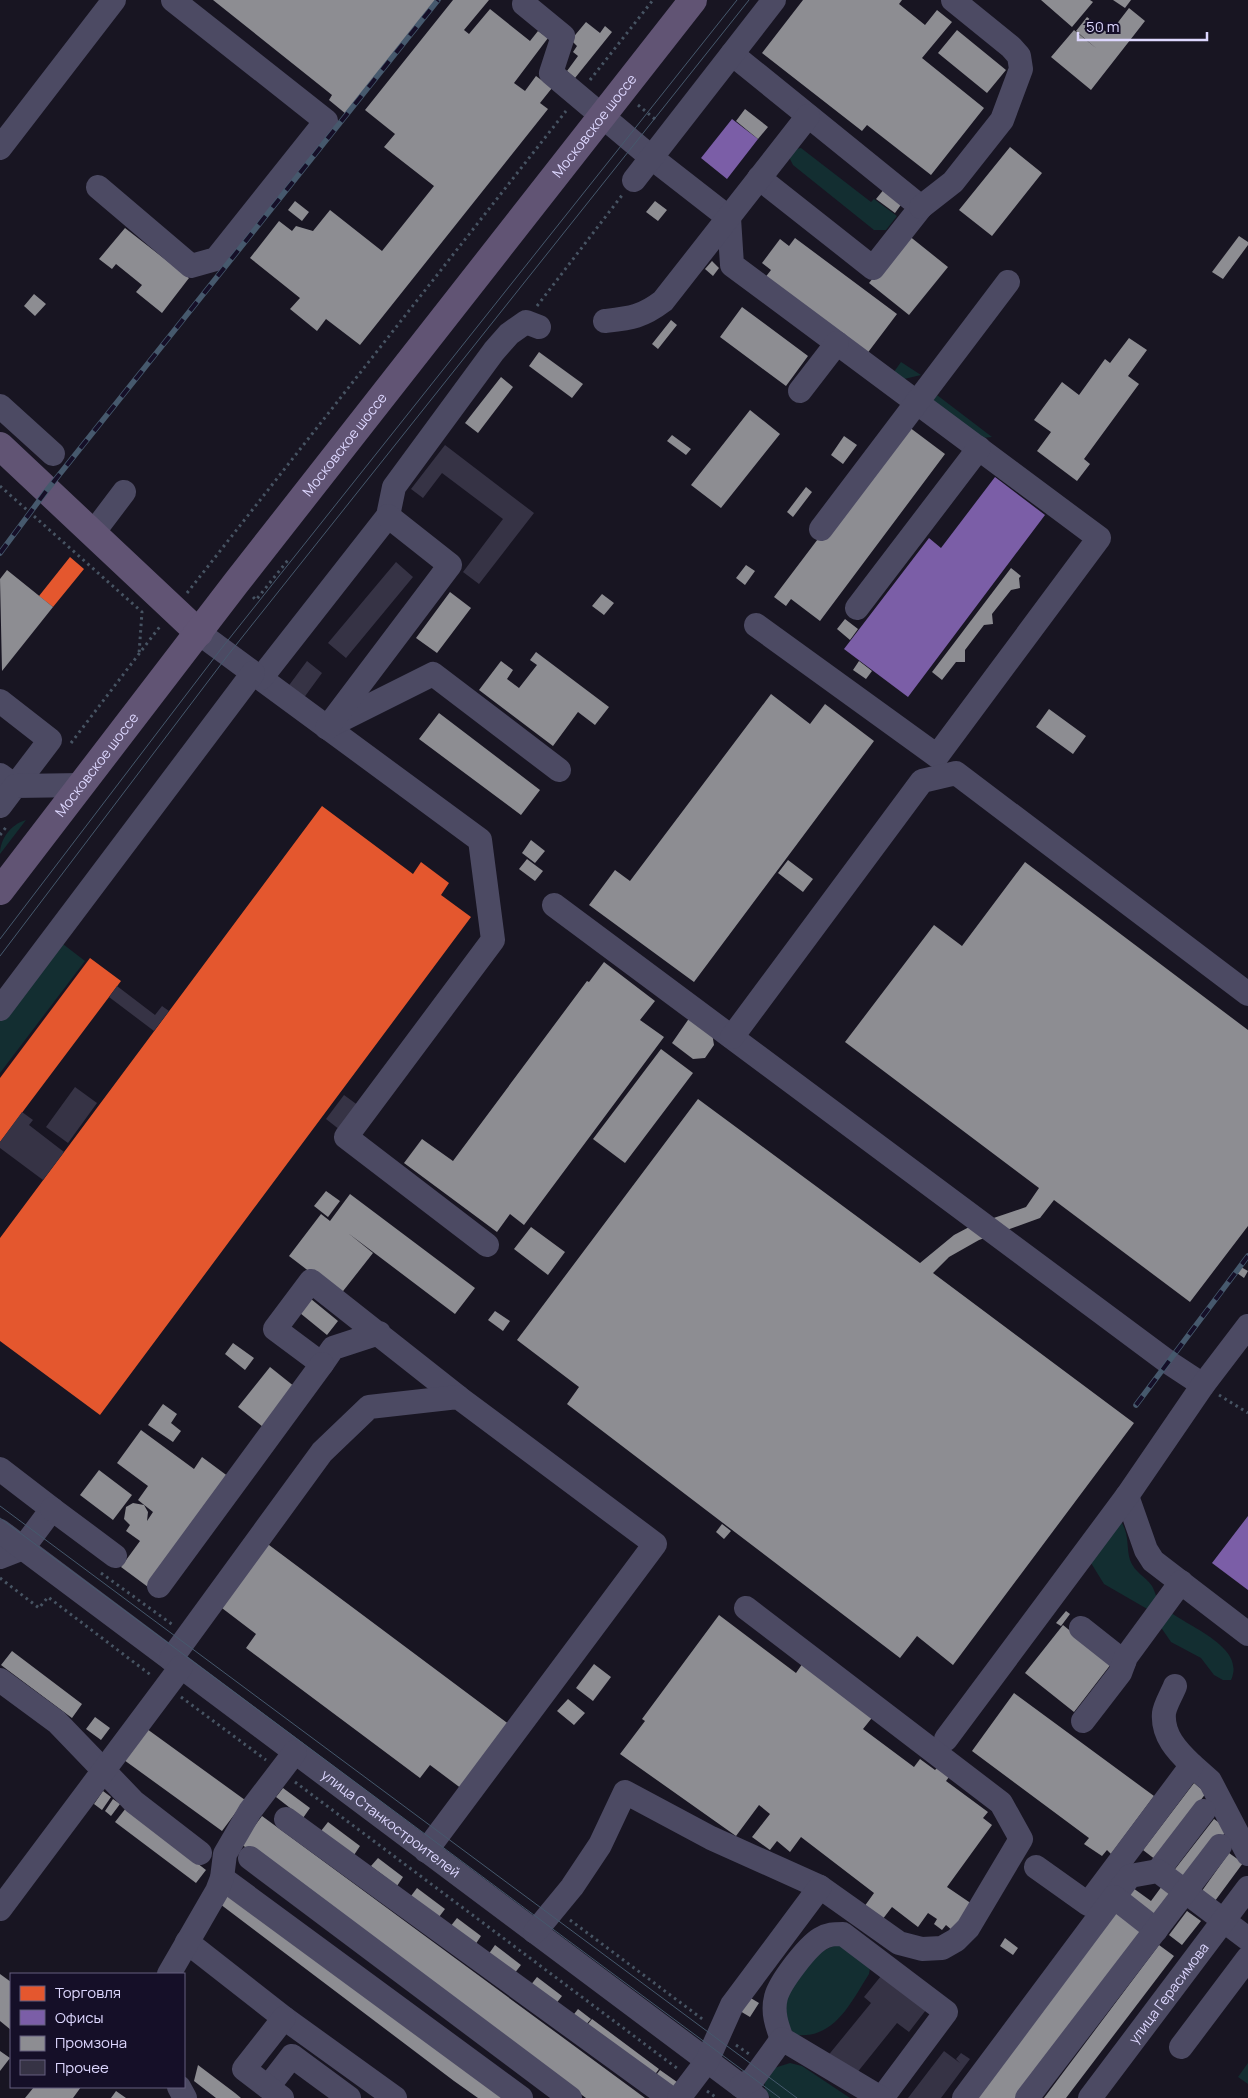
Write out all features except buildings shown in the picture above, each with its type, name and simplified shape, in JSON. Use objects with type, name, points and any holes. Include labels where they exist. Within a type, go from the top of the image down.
[{"type":"main road","name":"Московское шоссе","points":[[0,891],[693,0]]},
{"type":"main road","points":[[0,446],[199,633]]},
{"type":"street","points":[[0,148],[114,0]]},
{"type":"street","points":[[98,186],[192,266],[216,259],[326,121],[173,0]]},
{"type":"street","points":[[634,180],[774,0]]},
{"type":"street","points":[[760,178],[873,268],[921,207],[953,182],[1002,120],[1021,70],[1019,56],[1011,47],[953,0]]},
{"type":"street","points":[[524,4],[563,36],[551,73],[652,158],[729,218],[732,265],[1099,538],[937,756],[756,625]]},
{"type":"street","points":[[732,54],[921,207]]},
{"type":"street","points":[[604,321],[633,318],[646,314],[663,300],[808,116]]},
{"type":"street","points":[[821,529],[1008,282]]},
{"type":"street","points":[[0,1008],[257,676],[388,516],[394,487],[494,351],[509,334],[526,322],[539,316]]},
{"type":"street","points":[[800,391],[837,343]]},
{"type":"street","points":[[0,406],[53,454]]},
{"type":"street","points":[[857,608],[979,448]]},
{"type":"street","points":[[92,533],[124,492]]},
{"type":"street","points":[[328,728],[450,566],[388,516]]},
{"type":"street","points":[[199,633],[480,840],[493,940],[346,1137],[487,1245]]},
{"type":"street","points":[[328,728],[433,674],[559,770]]},
{"type":"street","points":[[0,701],[50,740],[8,780],[5,814]]},
{"type":"street","points":[[732,1037],[922,781],[956,773],[1248,994]]},
{"type":"street","points":[[8,780],[83,785]]},
{"type":"street","points":[[554,905],[1160,1356],[1203,1385]]},
{"type":"street","points":[[322,1364],[275,1329],[311,1281],[458,1397],[656,1544],[426,1850]]},
{"type":"street","points":[[946,1739],[1127,1496],[1203,1385],[1248,1326]]},
{"type":"street","points":[[159,1586],[333,1348],[379,1333]]},
{"type":"street","points":[[0,1909],[166,1687],[176,1663],[322,1452],[369,1407],[458,1397]]},
{"type":"street","points":[[0,1470],[115,1556]]},
{"type":"street","points":[[1127,1496],[1146,1550],[1154,1561],[1248,1634]]},
{"type":"street","points":[[0,1558],[23,1548],[52,1509]]},
{"type":"street","name":"улица Станкостроителей","points":[[0,1531],[749,2092]]},
{"type":"street","points":[[1083,1721],[1120,1672],[1124,1662],[1181,1582]]},
{"type":"street","points":[[534,1932],[555,1908],[600,1845],[625,1792],[711,1838],[820,1888],[899,1943],[922,1949],[942,1948],[968,1928],[1021,1838],[1001,1803],[746,1608]]},
{"type":"street","points":[[1081,1628],[1124,1662]]},
{"type":"street","points":[[0,1680],[56,1722],[134,1802],[200,1853]]},
{"type":"street","points":[[1175,1686],[1164,1712],[1167,1732],[1175,1749],[1210,1781],[1248,1854]]},
{"type":"street","points":[[169,1973],[222,1878],[225,1854],[250,1811],[295,1752]]},
{"type":"street","points":[[1036,1867],[1088,1904],[1192,1765]]},
{"type":"street","points":[[964,2098],[1130,1876],[1158,1871],[1204,1811]]},
{"type":"street","points":[[286,1819],[670,2098]]},
{"type":"street","points":[[1027,2098],[1220,1846]]},
{"type":"street","points":[[242,1893],[256,1863],[570,2098]]},
{"type":"street","points":[[1158,1871],[1248,1939]]},
{"type":"street","points":[[222,1878],[521,2098]]},
{"type":"street","points":[[686,2089],[707,2061],[732,2005],[820,1888]]},
{"type":"street","name":"улица Герасимова","points":[[1090,2098],[1248,1888]]},
{"type":"street","points":[[1114,1897],[1156,1930]]},
{"type":"street","points":[[831,1934],[843,1934],[946,2012],[881,2098],[782,2039],[775,2020],[774,2007],[780,1986],[810,1947],[831,1934]]},
{"type":"street","points":[[187,1942],[284,2018],[394,2098]]},
{"type":"street","points":[[1181,2047],[1248,1958]]},
{"type":"street","points":[[284,2018],[244,2069],[275,2093],[292,2056],[349,2098]]},
{"type":"street","points":[[749,2092],[752,2078],[782,2039]]},
{"type":"path","points":[[68,747],[174,609],[218,556],[653,0]]},
{"type":"path","points":[[539,316],[634,180]]},
{"type":"path","points":[[0,486],[142,612],[139,654]]},
{"type":"path","points":[[0,835],[5,814]]},
{"type":"path","points":[[1203,1385],[1248,1413]]},
{"type":"path","points":[[0,1578],[39,1608],[48,1597],[166,1687],[281,1771],[686,2089],[717,2098]]},
{"type":"path","points":[[555,1908],[747,2054],[765,2062]]},
{"type":"green space","points":[[801,148],[871,202],[874,199],[897,216],[886,230],[874,230],[793,165],[789,157],[796,149]]},
{"type":"green space","points":[[901,362],[921,375],[904,379],[891,376]]},
{"type":"green space","points":[[933,392],[992,437],[982,438],[934,401]]},
{"type":"green space","points":[[26,820],[0,854],[2,843],[7,833],[16,825]]},
{"type":"green space","points":[[59,941],[85,961],[0,1073],[0,1018]]},
{"type":"green space","points":[[1120,1520],[1127,1535],[1130,1560],[1135,1568],[1152,1586],[1160,1603],[1168,1611],[1208,1636],[1229,1655],[1233,1667],[1231,1680],[1223,1680],[1214,1675],[1201,1658],[1171,1642],[1149,1610],[1104,1584],[1091,1563]]},
{"type":"green space","points":[[834,1946],[843,1946],[870,1968],[869,1974],[848,2007],[831,2025],[810,2035],[796,2035],[787,2024],[784,2012],[786,1998],[792,1984],[811,1960]]},
{"type":"green space","points":[[790,2063],[802,2066],[850,2098],[771,2098],[766,2091],[765,2081],[771,2069]]},
{"type":"green space","points":[[1248,2063],[1248,2084],[1238,2077]]},
{"type":"tram line","points":[[0,939],[221,649],[737,0]]},
{"type":"tram line","points":[[0,956],[228,655],[749,0]]},
{"type":"tram line","points":[[0,1506],[797,2098]]},
{"type":"tram line","points":[[0,1518],[780,2098]]},
{"type":"railway","points":[[0,553],[47,490],[438,0]]},
{"type":"railway","points":[[1136,1405],[1248,1256]]}]
